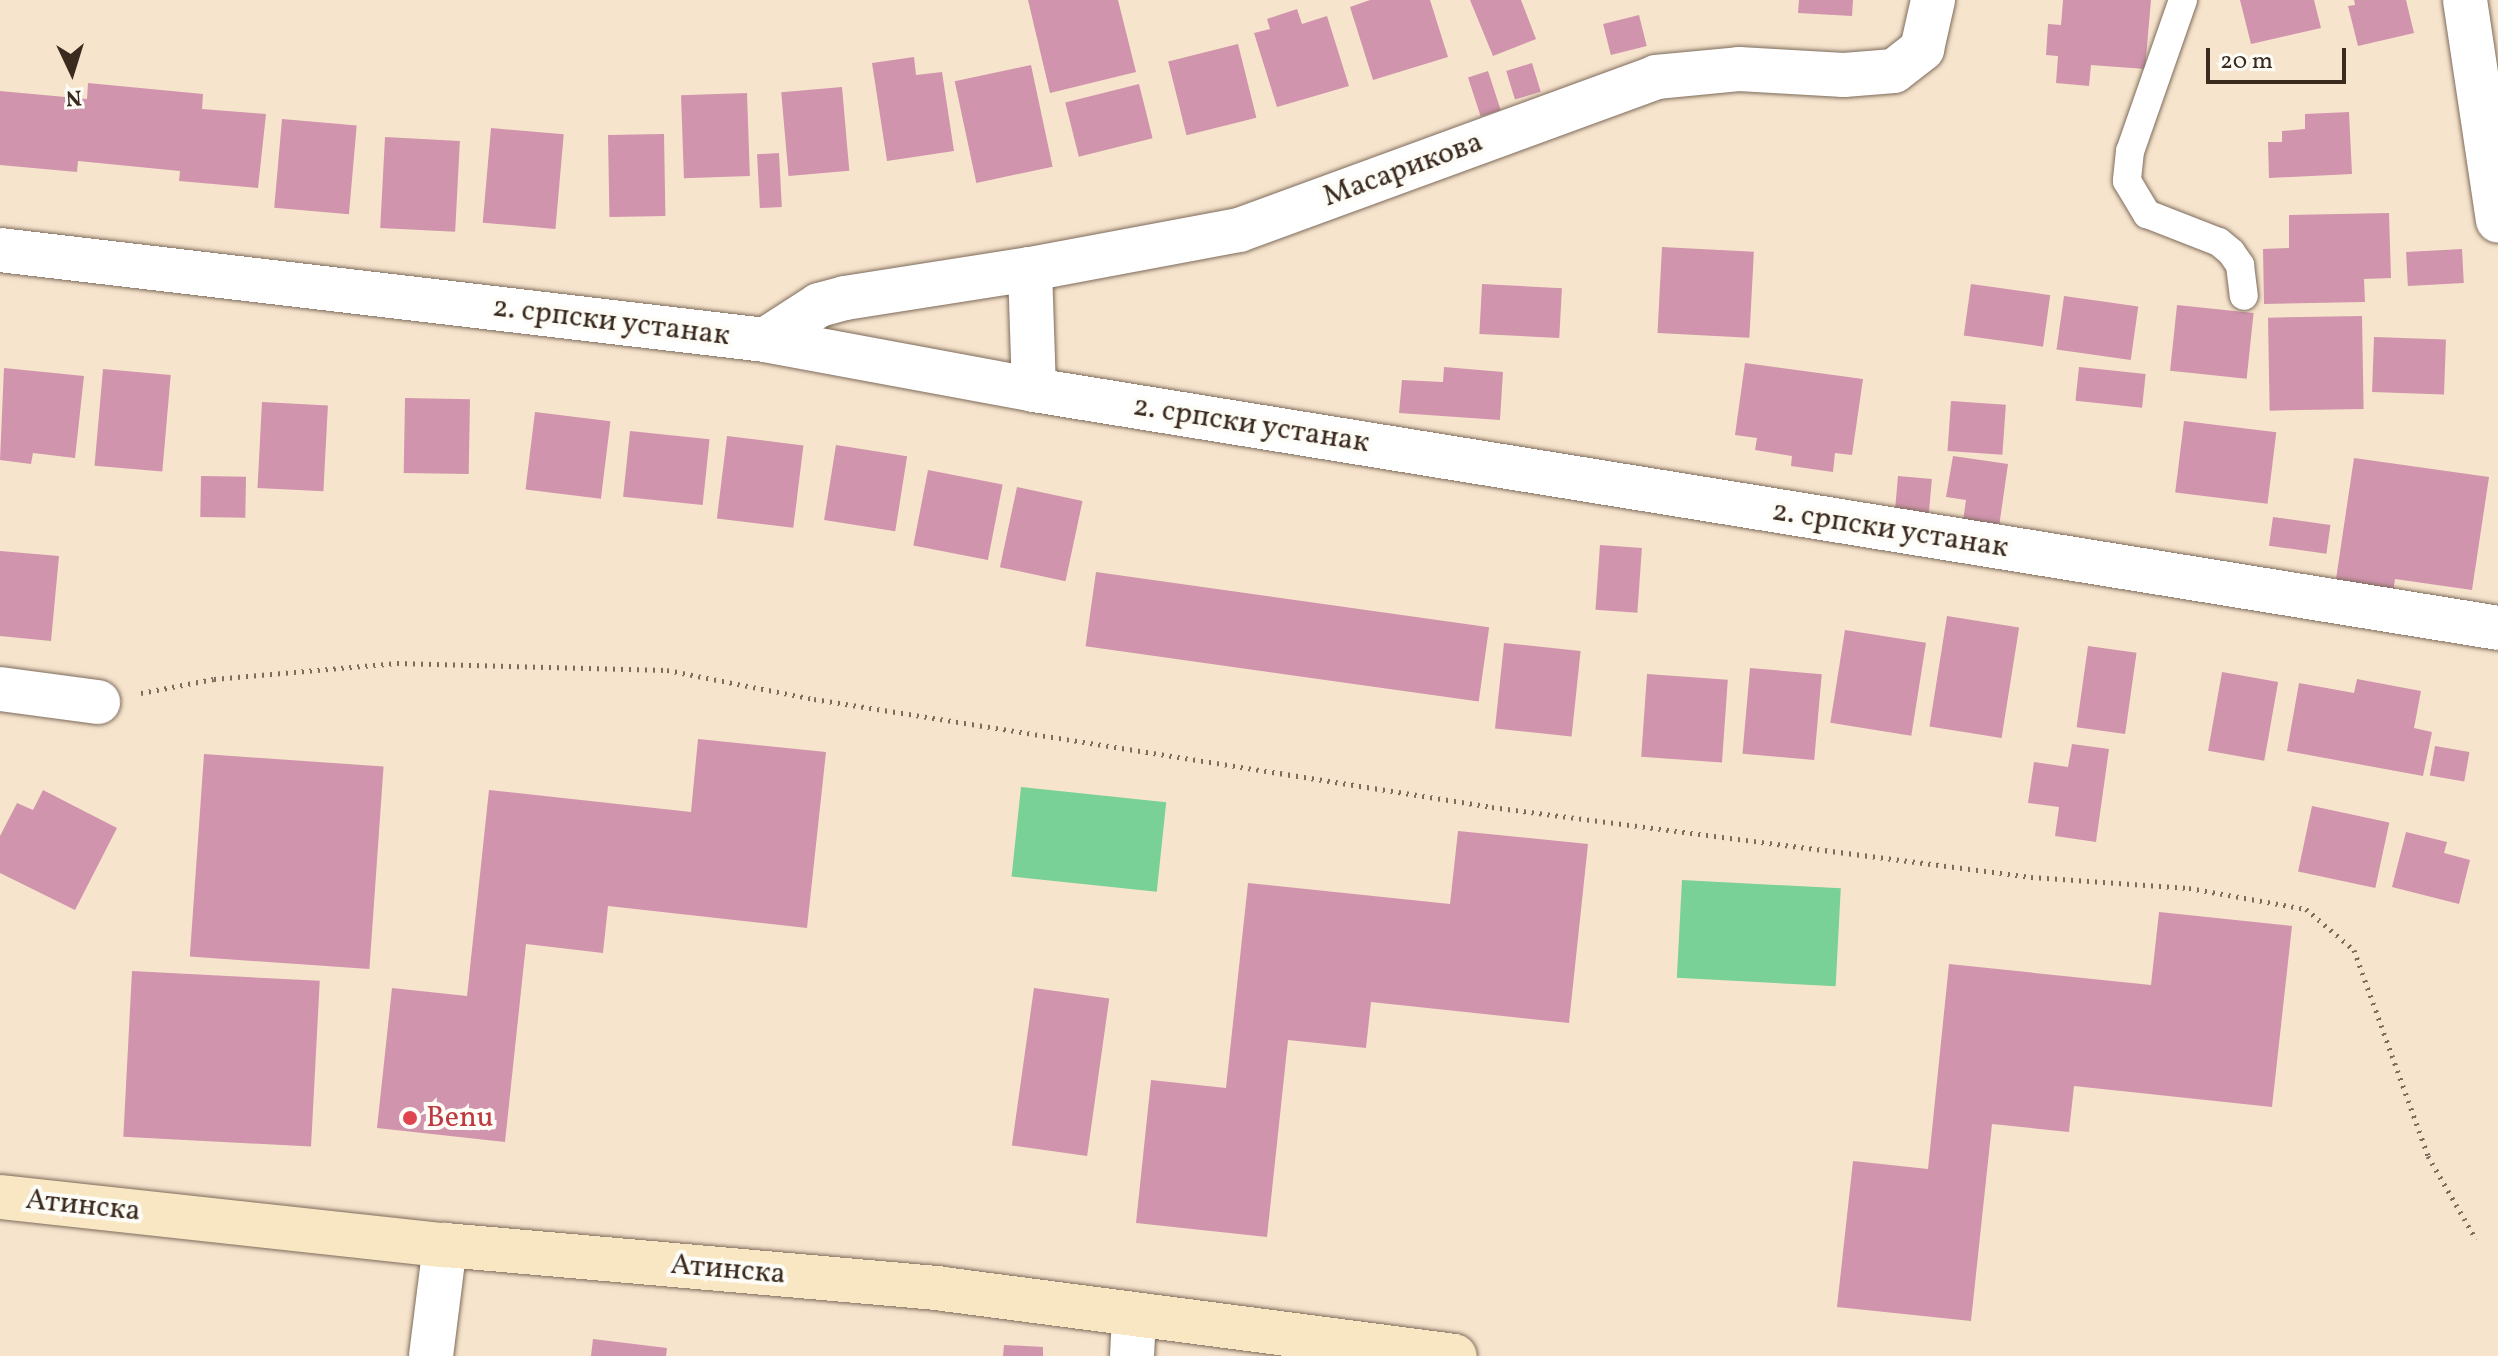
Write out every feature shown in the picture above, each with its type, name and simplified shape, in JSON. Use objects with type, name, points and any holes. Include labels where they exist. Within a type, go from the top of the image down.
[{"type":"street","name":"Масарикова","points":[[765,340],[819,305],[845,298],[1030,269],[1239,230],[1656,77],[1739,69],[1844,75],[1894,71],[1922,49],[1933,0]]},
{"type":"street","points":[[2465,0],[2498,221]]},
{"type":"street","name":"2. српски устанак","points":[[0,250],[765,340],[1034,390],[2498,628]]},
{"type":"street","points":[[1030,269],[1034,390]]},
{"type":"street","points":[[0,689],[98,702]]},
{"type":"street","name":"Атинска","points":[[0,1197],[445,1245],[943,1289],[1133,1336],[1455,1356]]},
{"type":"street","points":[[431,1356],[445,1245]]},
{"type":"lane","points":[[2183,0],[2130,151],[2127,181],[2147,214],[2219,242],[2231,252],[2240,265],[2244,296]]},
{"type":"path","points":[[98,702],[214,679],[397,663],[667,670],[814,699],[1492,807],[2031,877],[2189,888],[2306,909],[2354,950],[2428,1156],[2476,1239]]},
{"type":"green space","points":[[1021,787],[1166,802],[1157,892],[1012,877]]},
{"type":"green space","points":[[1682,880],[1841,888],[1836,986],[1677,978]]},
{"type":"building","points":[[1028,0],[1118,0],[1136,72],[1050,93]]},
{"type":"building","points":[[1370,0],[1430,0],[1448,57],[1373,80],[1350,7]]},
{"type":"building","points":[[1470,0],[1521,0],[1536,39],[1493,56]]},
{"type":"building","points":[[1799,0],[1853,0],[1852,16],[1798,13]]},
{"type":"building","points":[[2063,0],[2151,0],[2145,69],[2091,65],[2089,86],[2056,83],[2058,56],[2046,55],[2048,24],[2061,25]]},
{"type":"building","points":[[2240,0],[2314,0],[2321,28],[2251,44]]},
{"type":"building","points":[[2354,0],[2406,0],[2414,33],[2358,46],[2348,6],[2355,5]]},
{"type":"building","points":[[1297,9],[1302,24],[1327,16],[1349,86],[1277,107],[1254,33],[1270,29],[1267,19]]},
{"type":"building","points":[[1639,15],[1647,46],[1611,55],[1603,24]]},
{"type":"building","points":[[1238,44],[1256,118],[1187,135],[1168,61]]},
{"type":"building","points":[[914,57],[916,75],[942,72],[954,151],[887,161],[872,63]]},
{"type":"building","points":[[1532,63],[1541,92],[1515,100],[1506,71]]},
{"type":"building","points":[[1031,65],[1053,167],[976,183],[955,81]]},
{"type":"building","points":[[1488,71],[1501,110],[1481,116],[1468,77]]},
{"type":"building","points":[[88,83],[203,94],[202,109],[266,114],[258,188],[179,181],[180,171],[78,161],[77,172],[0,165],[0,91],[87,99]]},
{"type":"building","points":[[1139,84],[1153,138],[1079,157],[1065,102]]},
{"type":"building","points":[[842,87],[849,171],[789,176],[781,92]]},
{"type":"building","points":[[747,93],[750,176],[684,178],[681,95]]},
{"type":"building","points":[[2349,112],[2352,174],[2269,178],[2268,142],[2282,142],[2282,131],[2305,129],[2305,114]]},
{"type":"building","points":[[282,119],[357,126],[349,214],[274,208]]},
{"type":"building","points":[[491,128],[564,134],[555,229],[483,223]]},
{"type":"building","points":[[664,134],[665,216],[609,217],[608,135]]},
{"type":"building","points":[[385,137],[460,141],[455,232],[380,228]]},
{"type":"building","points":[[779,153],[782,207],[760,208],[757,154]]},
{"type":"building","points":[[2389,213],[2391,278],[2364,279],[2365,302],[2264,304],[2263,249],[2289,248],[2289,215]]},
{"type":"building","points":[[1662,247],[1754,252],[1749,338],[1657,333]]},
{"type":"building","points":[[2462,249],[2464,283],[2408,286],[2406,252]]},
{"type":"building","points":[[1482,284],[1562,288],[1559,338],[1479,334]]},
{"type":"building","points":[[1971,284],[2050,295],[2043,347],[1964,335]]},
{"type":"building","points":[[2064,296],[2138,306],[2131,360],[2056,349]]},
{"type":"building","points":[[2177,305],[2254,313],[2247,379],[2170,371]]},
{"type":"building","points":[[2362,316],[2364,409],[2270,411],[2268,318]]},
{"type":"building","points":[[2374,337],[2446,340],[2444,394],[2372,392]]},
{"type":"building","points":[[1745,363],[1863,379],[1852,455],[1835,453],[1833,472],[1791,466],[1792,456],[1755,450],[1757,438],[1735,435]]},
{"type":"building","points":[[1444,367],[1503,372],[1500,420],[1399,413],[1402,380],[1443,382]]},
{"type":"building","points":[[2079,367],[2146,374],[2142,408],[2075,401]]},
{"type":"building","points":[[4,368],[84,376],[75,458],[33,453],[31,464],[0,460]]},
{"type":"building","points":[[103,369],[171,375],[162,472],[95,466]]},
{"type":"building","points":[[405,398],[470,399],[469,474],[404,473]]},
{"type":"building","points":[[1951,401],[2006,405],[2002,455],[1948,451]]},
{"type":"building","points":[[262,402],[328,405],[323,491],[257,488]]},
{"type":"building","points":[[535,412],[610,421],[601,499],[525,489]]},
{"type":"building","points":[[2184,421],[2276,432],[2268,504],[2175,492]]},
{"type":"building","points":[[630,431],[710,439],[703,505],[623,497]]},
{"type":"building","points":[[727,436],[803,445],[793,528],[717,518]]},
{"type":"building","points":[[836,445],[907,456],[895,531],[824,520]]},
{"type":"building","points":[[1953,456],[2008,464],[1999,527],[1963,521],[1966,500],[1946,497]]},
{"type":"building","points":[[2354,458],[2489,477],[2472,590],[2395,579],[2393,594],[2335,586]]},
{"type":"building","points":[[928,470],[1003,485],[988,560],[913,546]]},
{"type":"building","points":[[201,476],[246,477],[245,518],[200,517]]},
{"type":"building","points":[[1898,476],[1932,479],[1929,515],[1895,512]]},
{"type":"building","points":[[1017,487],[1083,501],[1065,581],[1000,567]]},
{"type":"building","points":[[2273,517],[2330,525],[2326,554],[2269,546]]},
{"type":"building","points":[[1600,545],[1642,548],[1637,613],[1595,610]]},
{"type":"building","points":[[0,551],[59,556],[51,641],[0,636]]},
{"type":"building","points":[[1096,572],[1489,627],[1479,702],[1086,646]]},
{"type":"building","points":[[1947,616],[2019,627],[2002,738],[1929,727]]},
{"type":"building","points":[[1845,630],[1926,643],[1911,736],[1830,723]]},
{"type":"building","points":[[1504,643],[1581,651],[1572,737],[1495,729]]},
{"type":"building","points":[[2088,646],[2137,653],[2125,734],[2077,727]]},
{"type":"building","points":[[1750,668],[1822,674],[1814,760],[1743,754]]},
{"type":"building","points":[[2222,672],[2278,682],[2264,761],[2208,751]]},
{"type":"building","points":[[1647,674],[1728,680],[1722,762],[1641,757]]},
{"type":"building","points":[[2357,679],[2421,691],[2414,728],[2432,732],[2423,776],[2287,751],[2299,683],[2354,693]]},
{"type":"building","points":[[698,739],[826,752],[807,928],[608,906],[603,953],[526,944],[505,1142],[377,1128],[392,988],[467,996],[489,790],[691,812]]},
{"type":"building","points":[[2072,744],[2109,749],[2096,842],[2055,836],[2059,807],[2028,803],[2034,762],[2068,767]]},
{"type":"building","points":[[2435,746],[2469,752],[2464,782],[2430,776]]},
{"type":"building","points":[[204,754],[384,767],[369,969],[190,957]]},
{"type":"building","points":[[43,790],[117,828],[75,910],[0,873],[0,836],[17,803],[33,810]]},
{"type":"building","points":[[2312,806],[2389,822],[2375,888],[2298,872]]},
{"type":"building","points":[[1458,831],[1588,844],[1569,1023],[1371,1002],[1366,1048],[1288,1040],[1267,1237],[1136,1223],[1151,1080],[1226,1088],[1248,883],[1450,904]]},
{"type":"building","points":[[2406,832],[2447,842],[2444,853],[2470,860],[2459,904],[2392,887]]},
{"type":"building","points":[[2159,912],[2292,926],[2272,1107],[2074,1086],[2069,1132],[1992,1124],[1971,1321],[1837,1307],[1853,1161],[1928,1169],[1949,964],[2151,985]]},
{"type":"building","points":[[132,971],[320,981],[311,1147],[123,1137]]},
{"type":"building","points":[[1034,988],[1109,999],[1087,1156],[1012,1145]]},
{"type":"building","points":[[593,1339],[667,1348],[666,1356],[591,1356]]},
{"type":"building","points":[[1004,1345],[1043,1347],[1043,1356],[1003,1356]]},
{"type":"place","name":"Benu","points":[[410,1118]]}]
